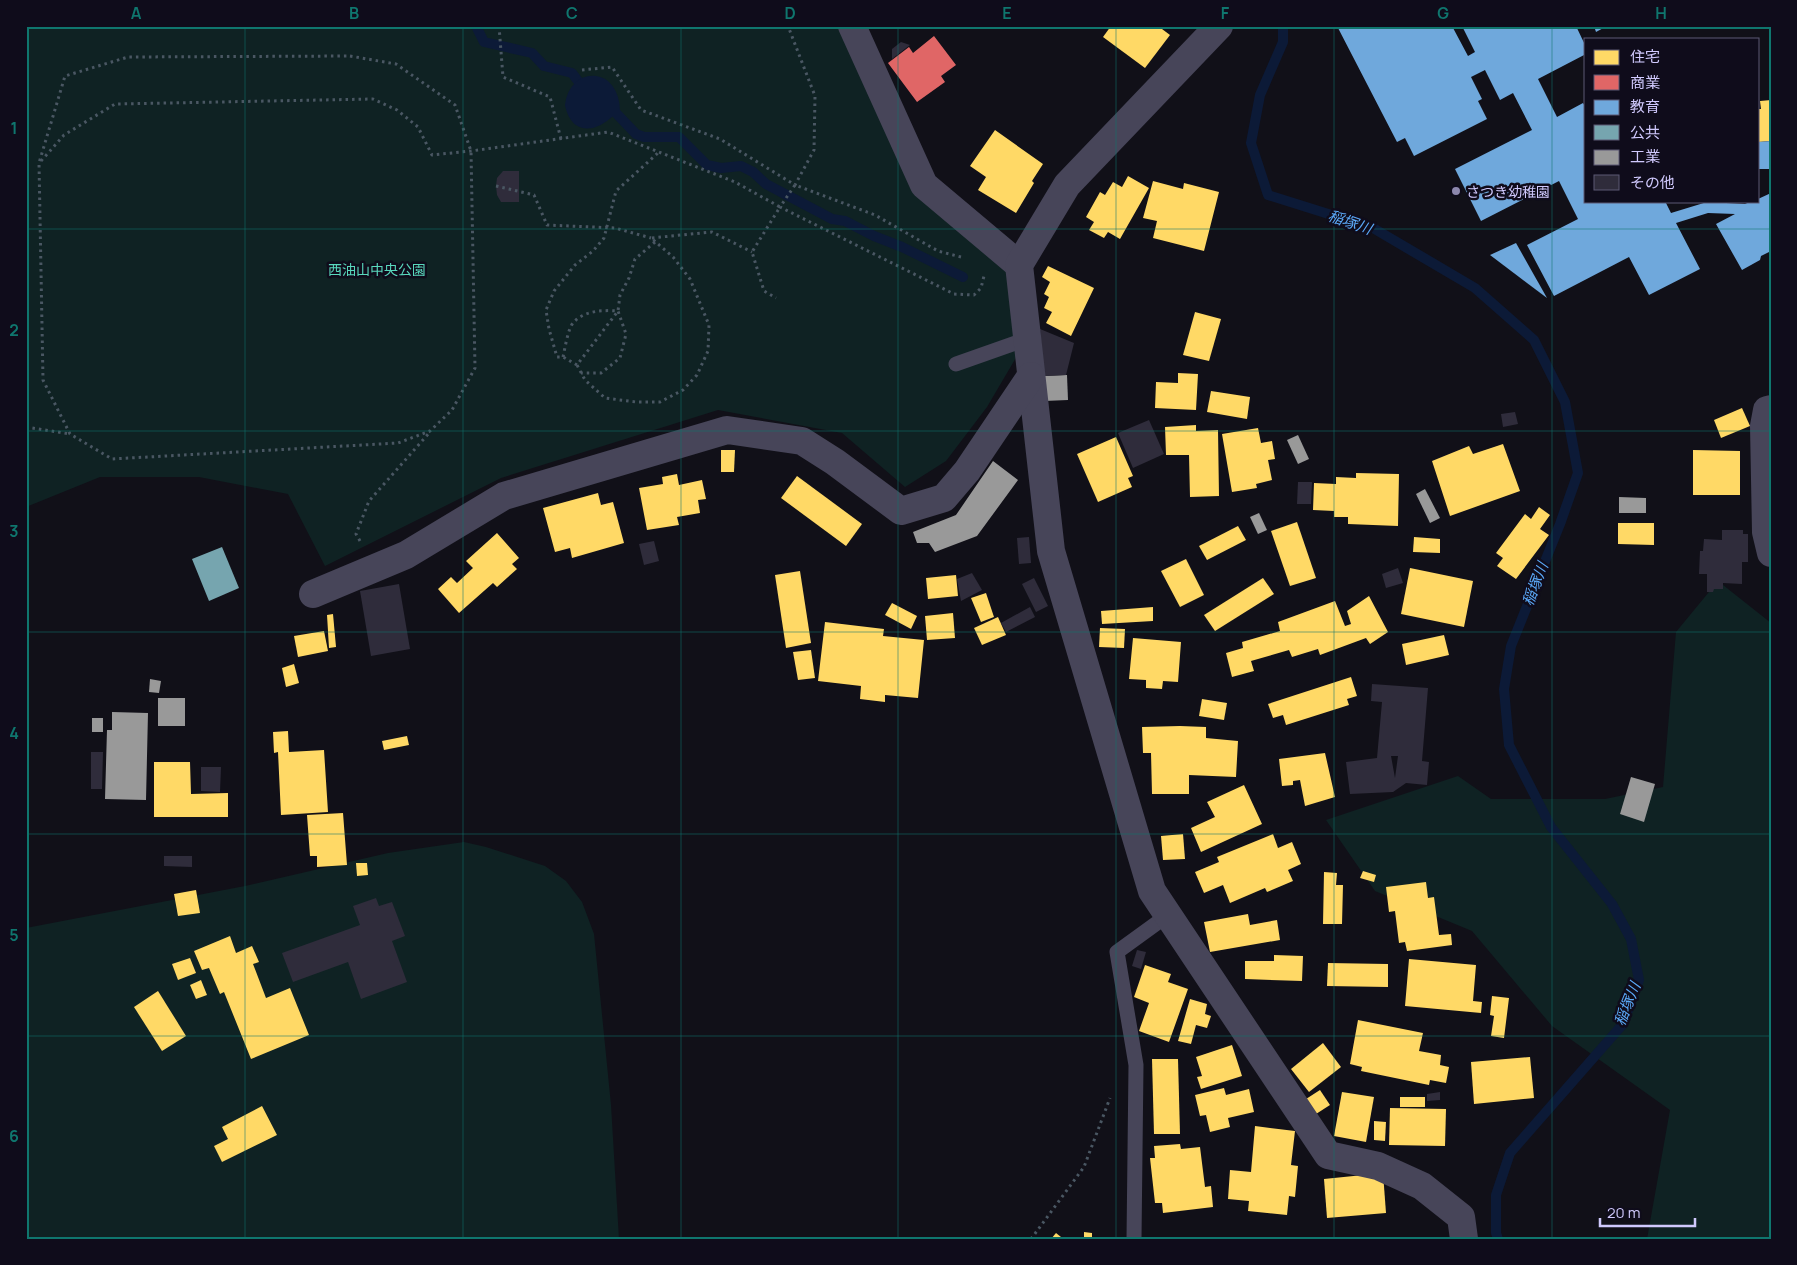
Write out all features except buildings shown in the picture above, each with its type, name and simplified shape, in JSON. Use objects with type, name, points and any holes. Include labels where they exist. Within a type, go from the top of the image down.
[{"type":"street","points":[[852,26],[924,185],[1003,261],[1027,339],[1051,551],[1152,892],[1328,1155],[1378,1166],[1422,1186],[1461,1217],[1464,1239]]},
{"type":"street","points":[[1003,261],[1067,185],[1219,26]]},
{"type":"street","points":[[313,594],[406,555],[504,496],[727,430],[802,441],[835,462],[901,511],[944,498],[967,471],[1031,376]]},
{"type":"street","points":[[1771,409],[1767,410],[1764,426],[1766,532],[1771,554]]},
{"type":"lane","points":[[956,364],[1027,339]]},
{"type":"lane","points":[[1134,1239],[1136,1065],[1117,952],[1168,915]]},
{"type":"path","points":[[499,26],[503,77],[550,97],[561,139]]},
{"type":"path","points":[[752,252],[795,185],[814,150],[815,96],[788,26]]},
{"type":"path","points":[[70,434],[43,380],[39,163],[65,76],[128,57],[350,56],[396,64],[455,105],[471,152],[475,368],[452,410],[430,431],[369,501],[356,534],[375,568]]},
{"type":"path","points":[[582,70],[612,67],[641,110],[720,139],[795,185],[875,215],[938,251],[1003,261]]},
{"type":"path","points":[[39,163],[64,135],[115,104],[373,98],[397,110],[418,127],[432,155],[471,152],[608,132],[735,182],[780,207],[954,294],[974,295],[981,288],[985,272],[1003,261]]},
{"type":"path","points":[[651,238],[673,257],[690,279],[709,326],[708,351],[697,375],[683,390],[660,402],[636,402],[605,398],[586,380],[577,365],[563,357],[557,357],[546,310],[554,291],[564,278],[604,238],[616,191],[660,152]]},
{"type":"path","points":[[496,186],[534,195],[547,226],[615,228],[651,238],[712,232],[752,252],[764,290],[776,298]]},
{"type":"path","points":[[581,372],[600,372],[620,358],[626,334],[618,311],[620,295],[629,278],[635,259],[656,242]]},
{"type":"path","points":[[563,357],[573,323],[582,316],[598,310],[618,311]]},
{"type":"path","points":[[577,365],[618,311]]},
{"type":"path","points":[[26,427],[70,434],[112,459],[398,443],[430,431]]},
{"type":"path","points":[[1031,1239],[1084,1166],[1112,1095]]},
{"type":"green space","name":"西油山中央公園","points":[[26,26],[852,26],[924,185],[1019,265],[1027,339],[987,407],[946,461],[905,487],[842,433],[718,410],[501,478],[325,566],[288,494],[199,477],[100,477],[26,507]]},
{"type":"green space","points":[[1718,581],[1771,623],[1771,1239],[1647,1239],[1670,1110],[1552,1026],[1472,931],[1375,891],[1326,820],[1458,776],[1491,799],[1605,799],[1663,787],[1676,632]]},
{"type":"green space","points":[[464,842],[545,866],[566,881],[582,902],[594,934],[611,1105],[619,1239],[26,1239],[26,928],[245,886],[388,853]]},
{"type":"waterway","points":[[476,26],[484,42],[532,53],[544,66],[572,73],[581,85]]},
{"type":"waterway","name":"稲塚川","points":[[1283,26],[1283,42],[1260,95],[1251,143],[1268,195],[1373,228],[1475,288],[1534,340],[1565,402],[1578,473],[1560,524],[1511,646],[1504,689],[1509,745],[1551,827],[1612,904],[1631,939],[1639,980],[1623,1024],[1510,1153],[1496,1195],[1496,1233],[1498,1239]]},
{"type":"waterway","points":[[593,104],[594,106],[591,109],[586,106],[587,100],[591,96],[597,98],[601,104],[597,111],[591,114],[580,108],[580,102],[587,92],[597,92],[604,96],[605,107],[598,117],[590,119],[582,117],[575,104],[578,95],[583,89],[590,86],[596,86],[607,94],[610,102],[610,112],[604,117],[587,124],[577,119],[570,105],[573,94],[579,86],[586,82],[602,83],[609,89],[615,112],[636,134],[644,137],[679,137],[707,165],[721,168],[741,166],[753,172],[766,184],[832,219],[845,221],[963,277]]},
{"type":"place","name":"さつき幼稚園","points":[[1456,191]]}]
